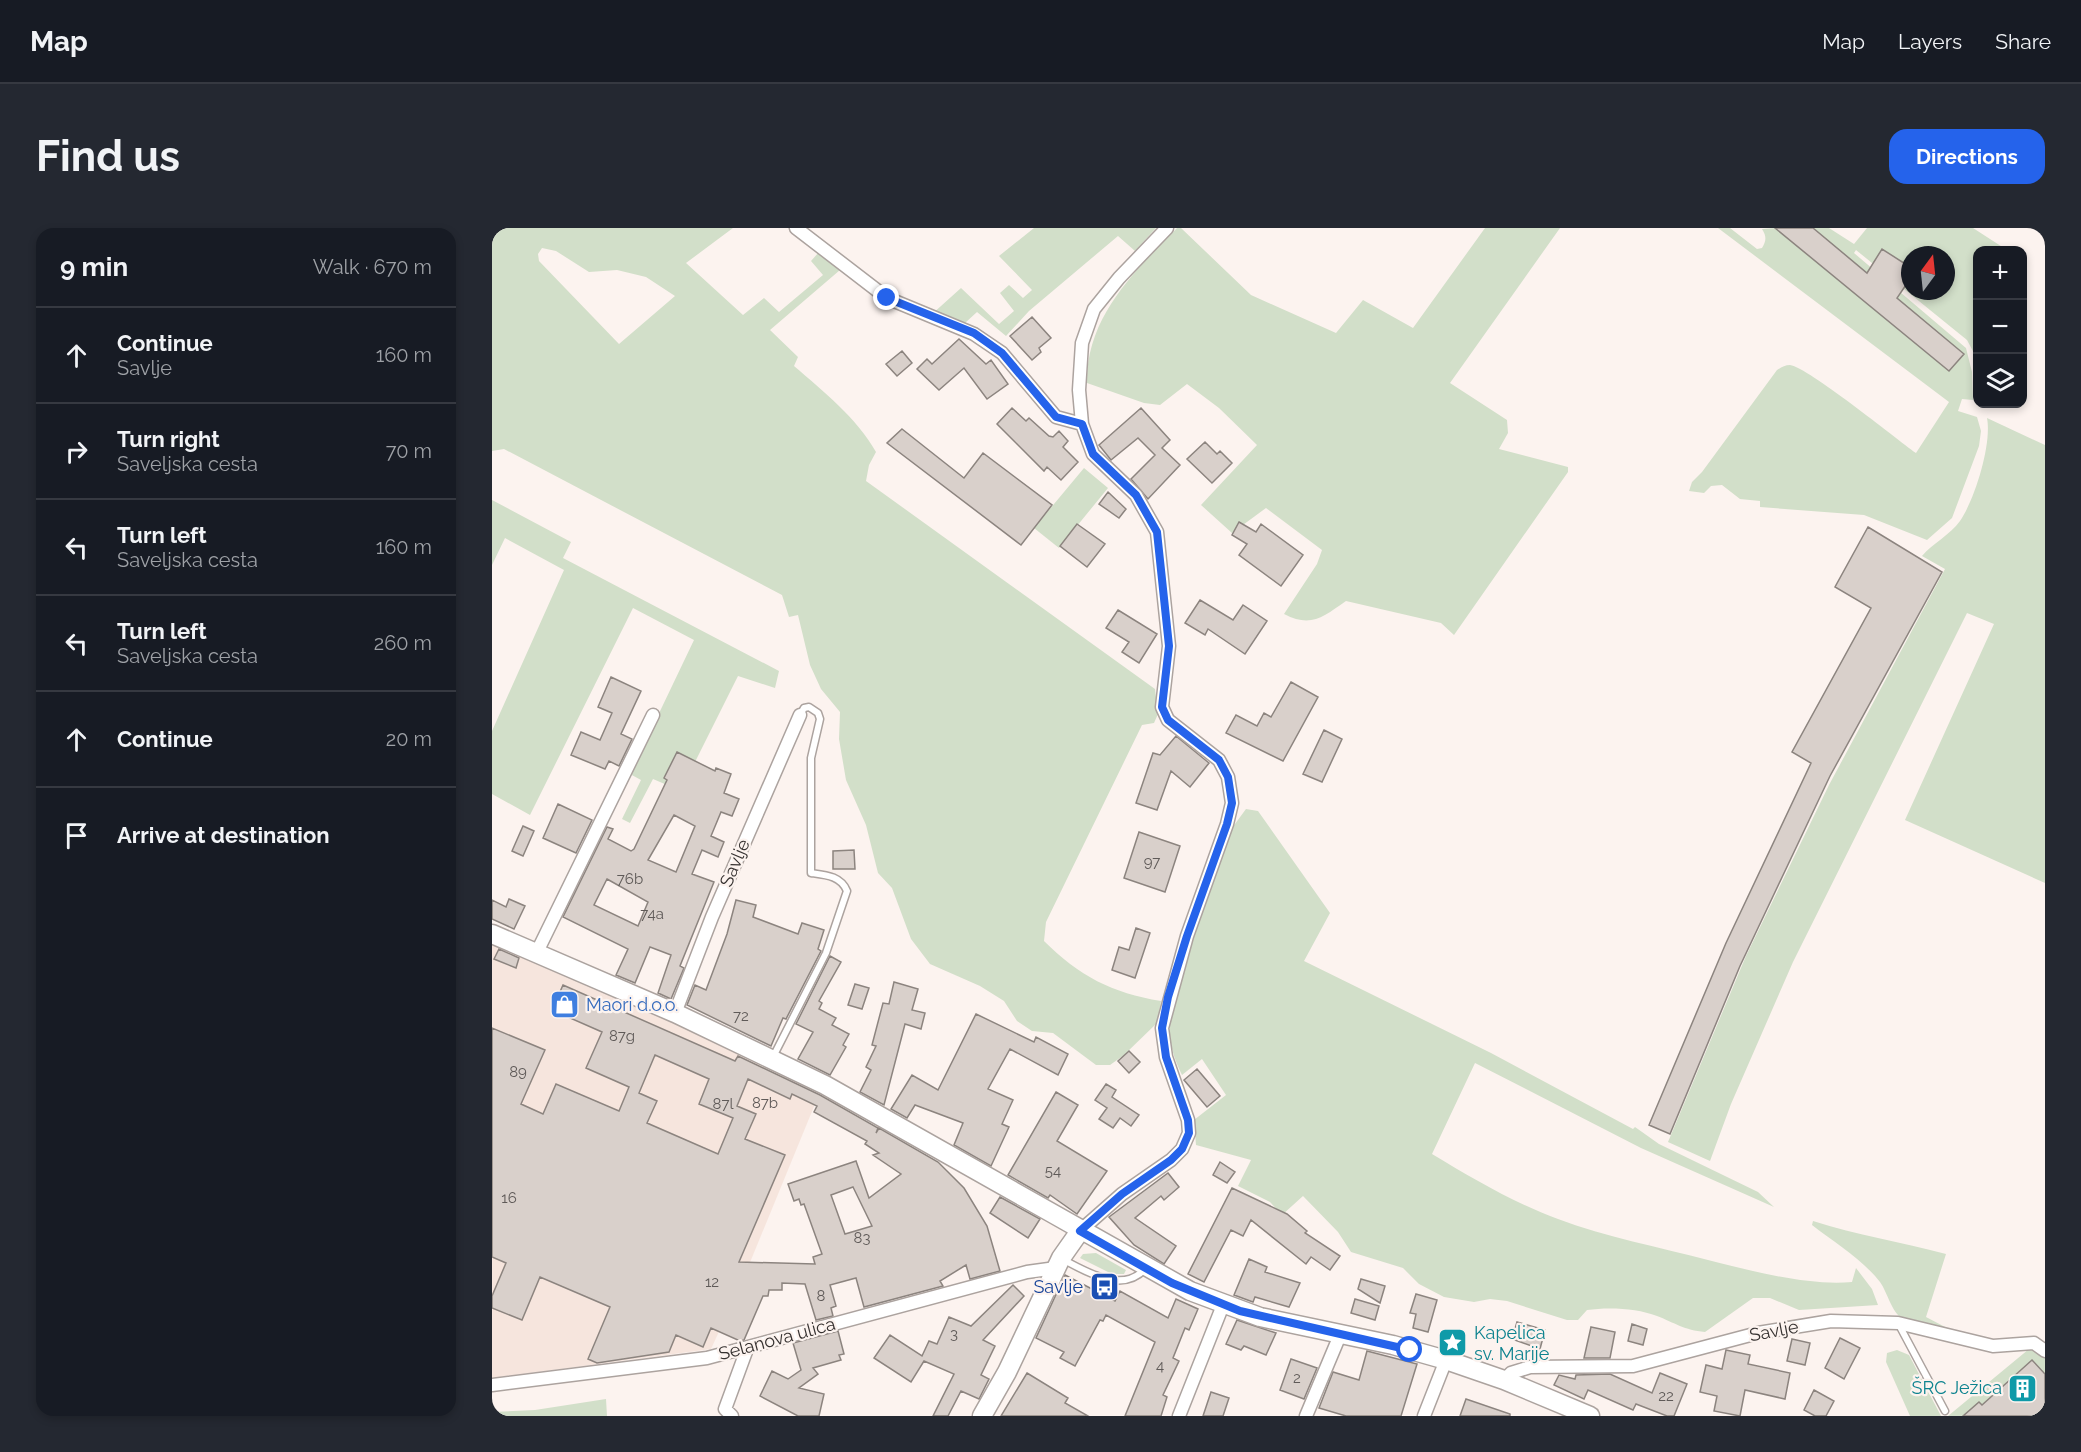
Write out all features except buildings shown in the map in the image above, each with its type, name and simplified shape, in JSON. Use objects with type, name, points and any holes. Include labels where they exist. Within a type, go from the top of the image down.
[{"type":"street","points":[[796,228],[887,298],[974,333],[1002,353],[1056,417],[1082,424]]},
{"type":"street","points":[[982,1416],[1008,1372],[1058,1263],[1080,1231],[1122,1194],[1171,1160],[1182,1149],[1189,1133],[1188,1120],[1166,1057],[1162,1028],[1168,997],[1227,824],[1232,803],[1228,777],[1219,760],[1168,720],[1162,707],[1169,646],[1157,532],[1136,495],[1093,454],[1082,424],[1079,390],[1082,343],[1094,309],[1119,278],[1167,228]]},
{"type":"street","points":[[536,954],[653,715]]},
{"type":"street","name":"Savlje","points":[[675,1014],[712,917],[800,715]]},
{"type":"street","points":[[492,934],[675,1014],[771,1059],[874,1112],[1146,1269],[1223,1305],[1260,1317],[1446,1360],[1504,1380],[1555,1409],[1590,1416]]},
{"type":"street","name":"Selanova ulica","points":[[492,1385],[707,1358],[1058,1263]]},
{"type":"street","points":[[1179,1416],[1223,1305]]},
{"type":"street","name":"Savlje","points":[[1504,1380],[1511,1373],[1530,1367],[1633,1366],[1758,1333],[1831,1321],[1898,1323],[1993,1346],[2034,1343],[2045,1351]]},
{"type":"street","points":[[1306,1416],[1340,1335]]},
{"type":"street","points":[[726,1414],[747,1349]]},
{"type":"street","points":[[1424,1416],[1446,1360]]},
{"type":"lane","points":[[771,1059],[826,954],[847,891],[844,883],[837,879],[811,873],[811,758],[820,719],[818,713],[809,707],[804,708],[800,715]]},
{"type":"lane","points":[[1058,1263],[1113,1280],[1136,1278],[1146,1269]]},
{"type":"lane","points":[[1898,1323],[1945,1411]]},
{"type":"shaded area","points":[[492,943],[822,1087],[744,1277],[711,1349],[492,1378]]},
{"type":"green space","points":[[492,228],[733,228],[686,263],[743,315],[764,298],[779,312],[823,275],[811,261],[819,252],[840,270],[770,330],[798,357],[794,366],[839,406],[868,439],[876,452],[869,465],[866,481],[1155,689],[1158,714],[1154,723],[1142,725],[1046,922],[1044,941],[1070,964],[1097,981],[1143,998],[1161,1001],[1157,1023],[1124,1055],[1110,1065],[1096,1065],[1053,1033],[1032,1031],[1017,1021],[1004,1001],[980,986],[930,964],[911,939],[892,888],[878,873],[866,825],[846,780],[839,739],[840,712],[821,689],[810,665],[798,615],[789,617],[782,595],[504,449],[492,451]],"holes":[[[542,248],[556,251],[589,272],[617,270],[646,277],[675,296],[619,344],[539,261],[538,254]]]},
{"type":"green space","points":[[1034,228],[1156,228],[1135,251],[1118,236],[1029,311],[1006,336],[977,312],[965,323],[931,315],[961,288],[999,324],[1014,311],[1000,293],[1009,285],[1023,298],[1032,290],[999,256]]},
{"type":"green space","points":[[1177,228],[1181,228],[1251,295],[1336,333],[1363,300],[1413,328],[1485,228],[1560,228],[1450,383],[1507,420],[1508,433],[1499,449],[1568,467],[1568,472],[1454,635],[1441,623],[1346,601],[1317,619],[1302,620],[1284,614],[1317,564],[1322,550],[1266,508],[1232,533],[1201,505],[1257,445],[1219,408],[1187,384],[1160,405],[1144,403],[1087,383],[1089,359],[1104,317],[1129,279]]},
{"type":"green space","points":[[1718,228],[1730,228],[1757,249],[1762,248],[1765,241],[1762,229],[1775,228],[1949,371],[1964,354],[1813,228],[1829,228],[1854,244],[1867,228],[1973,228],[2001,246],[1973,246],[1973,351],[1967,340],[1918,300],[1955,300],[1955,246],[1901,246],[1901,286],[1856,250],[1854,253],[1901,293],[1901,300],[1909,300],[1966,348],[1972,372],[1973,400],[1962,399],[1958,411],[1977,417],[1981,431],[1979,446],[1952,518],[1927,540],[1864,515],[1760,507],[1760,501],[1740,499],[1722,485],[1711,486],[1704,493],[1689,491],[1692,482],[1702,472],[1777,370],[1790,365],[1815,378],[1916,453],[1949,402]]},
{"type":"green space","points":[[1987,418],[2045,445],[2045,883],[1905,820],[1994,624],[1967,613],[1793,962],[1731,1104],[1710,1161],[1668,1142],[1746,956],[1829,785],[1945,569],[1922,556],[1956,526],[1966,511],[1985,456]]},
{"type":"green space","points":[[1084,468],[1108,488],[1059,548],[1034,528]]},
{"type":"green space","points":[[492,500],[571,542],[563,558],[779,671],[775,688],[738,676],[683,786],[667,785],[653,779],[630,823],[622,819],[641,780],[630,774],[694,640],[633,608],[530,815],[492,794],[492,731],[564,570],[505,538],[492,565]]},
{"type":"green space","points":[[1246,809],[1258,811],[1330,913],[1304,961],[1491,1053],[1633,1129],[1635,1127],[1659,1144],[1758,1192],[1774,1207],[1641,1148],[1475,1063],[1432,1154],[1509,1198],[1542,1213],[1614,1236],[1743,1269],[1798,1280],[1852,1282],[1856,1268],[1872,1289],[1878,1305],[1799,1310],[1770,1298],[1753,1298],[1705,1332],[1685,1328],[1649,1313],[1622,1309],[1587,1310],[1578,1320],[1567,1320],[1507,1301],[1490,1299],[1474,1302],[1444,1297],[1419,1284],[1403,1268],[1351,1252],[1338,1232],[1303,1196],[1282,1215],[1270,1202],[1238,1186],[1251,1160],[1196,1145],[1194,1120],[1226,1095],[1202,1059],[1182,1075],[1170,1040],[1170,1022],[1171,1002],[1224,844]]},
{"type":"green space","points":[[1813,1221],[1946,1254],[1926,1317],[1947,1328],[1915,1323],[1897,1314],[1880,1282],[1873,1274],[1812,1225]]},
{"type":"green space","points":[[1096,1253],[1126,1270],[1124,1274],[1112,1274],[1080,1258],[1083,1254]]},
{"type":"green space","name":"ŠRC Ježica","points":[[2029,1349],[2035,1349],[2045,1357],[2045,1416],[1948,1416]]},
{"type":"green space","points":[[1897,1350],[1909,1355],[1941,1416],[1910,1416],[1886,1362],[1887,1353]]},
{"type":"green space","points":[[606,1399],[607,1416],[492,1416],[492,1412],[535,1410]]},
{"type":"place","name":"Maori d.o.o.","points":[[565,1005]]},
{"type":"place","name":"Savlje","points":[[1104,1287]]},
{"type":"place","name":"Kapelica sv. Marije","points":[[1453,1343]]},
{"type":"place","name":"ŠRC Ježica","points":[[2023,1388]]},
{"type":"route","points":[[887,298],[915,312],[974,333],[1002,353],[1056,417],[1082,424],[1093,454],[1136,495],[1157,532],[1159,575],[1167,615],[1169,646],[1162,707],[1168,720],[1219,760],[1228,777],[1232,803],[1227,824],[1187,936],[1168,997],[1162,1028],[1166,1057],[1188,1120],[1189,1133],[1182,1149],[1171,1160],[1122,1194],[1080,1231],[1172,1283],[1223,1305],[1312,1330],[1410,1350]]}]
